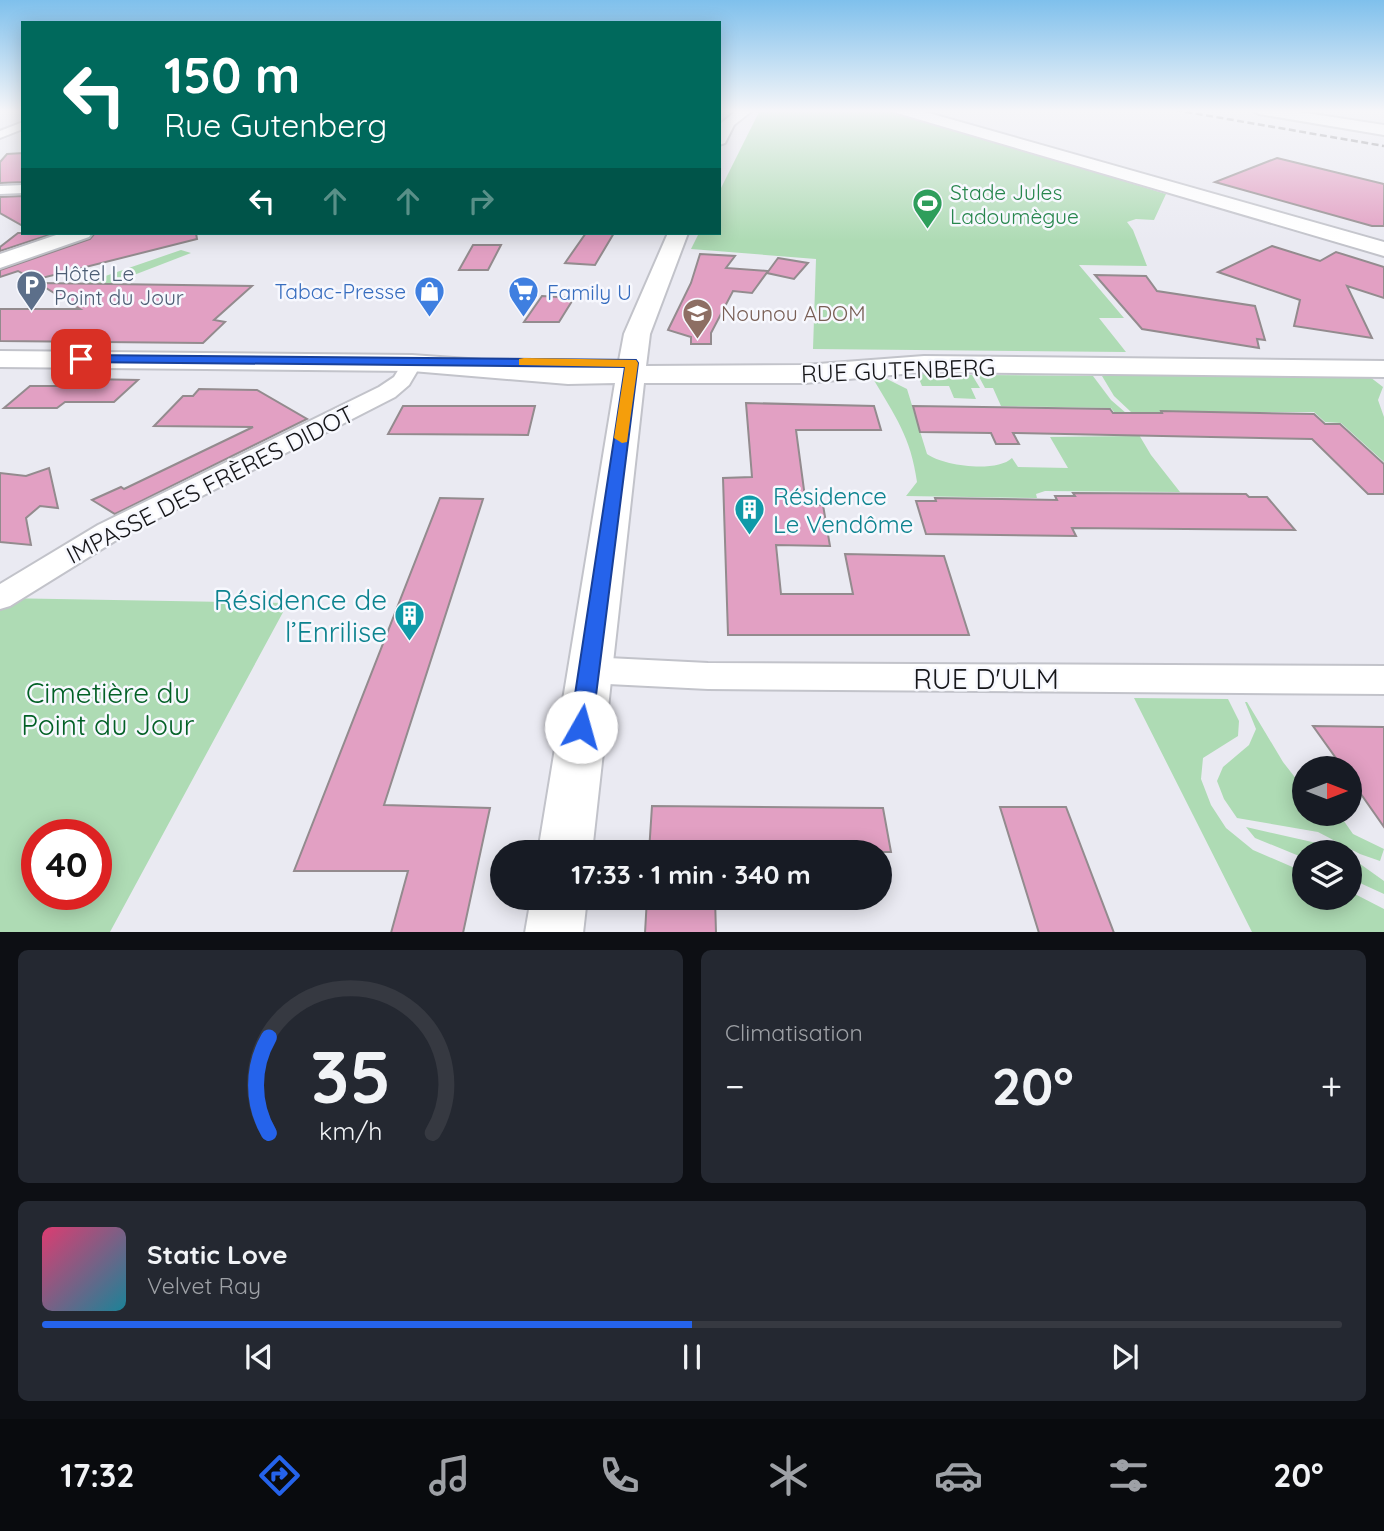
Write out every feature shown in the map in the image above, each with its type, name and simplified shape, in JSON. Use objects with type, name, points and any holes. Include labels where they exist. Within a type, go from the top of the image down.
[{"type":"main road","points":[[1053,153],[1384,249]]},
{"type":"main road","points":[[0,261],[76,235]]},
{"type":"main road","points":[[567,840],[631,369],[638,334],[677,235]]},
{"type":"main road","name":"RUE GUTENBERG","points":[[412,363],[534,374],[631,369],[676,360],[804,361],[900,355],[1384,362]]},
{"type":"main road","name":"RUE GUTENBERG","points":[[0,359],[412,363],[804,374],[924,365],[1384,369]]},
{"type":"main road","points":[[554,932],[557,910]]},
{"type":"street","points":[[0,190],[21,189]]},
{"type":"street","name":"IMPASSE DES FRÈRES DIDOT","points":[[0,598],[108,532],[387,392],[402,381],[412,363]]},
{"type":"street","name":"RUE D'ULM","points":[[589,670],[722,676],[1384,680]]},
{"type":"green space","name":"Stade Jules Ladoumègue","points":[[738,153],[1034,153],[1166,194],[1154,220],[1136,219],[1127,222],[1133,230],[1147,266],[1079,265],[1124,318],[1099,318],[1126,352],[813,349],[816,259],[691,249],[698,235],[721,235],[721,188]]},
{"type":"green space","points":[[181,250],[191,253],[69,300],[53,294]]},
{"type":"green space","points":[[917,374],[972,375],[980,388],[971,388],[976,399],[954,398],[949,386],[922,386]]},
{"type":"green space","points":[[978,375],[1093,376],[1111,400],[1126,413],[1151,455],[1180,492],[1045,491],[1036,494],[1037,498],[906,496],[917,482],[911,452],[901,427],[872,377],[883,377],[907,389],[927,454],[945,462],[983,466],[1005,463],[1012,458],[1018,467],[1068,468],[1050,437],[1132,436],[1111,408],[1001,406],[993,388],[985,388]]},
{"type":"green space","points":[[1102,376],[1370,377],[1383,387],[1378,400],[1384,417],[1384,462],[1341,423],[1325,422],[1314,412],[1131,412],[1114,396]]},
{"type":"green space","name":"Cimetière du Point du Jour","points":[[0,598],[288,603],[110,932],[0,932]]},
{"type":"green space","points":[[1134,698],[1228,699],[1239,721],[1238,736],[1203,758],[1201,779],[1211,805],[1226,828],[1253,850],[1292,867],[1292,910],[1362,910],[1362,898],[1384,909],[1384,932],[1252,932]]},
{"type":"green space","points":[[1245,702],[1292,774],[1292,826],[1347,826],[1353,834],[1384,849],[1380,861],[1362,855],[1362,840],[1333,840],[1318,832],[1237,818],[1224,799],[1217,781],[1223,767],[1249,745],[1256,729]]},
{"type":"green space","points":[[1246,827],[1303,840],[1292,840],[1292,853],[1255,838]]},
{"type":"green space","points":[[1362,865],[1384,881],[1384,894],[1362,884]]},
{"type":"building","points":[[21,153],[21,182],[0,183],[0,162],[7,154]]},
{"type":"building","points":[[1277,158],[1384,184],[1384,226],[1372,226],[1215,182]]},
{"type":"building","points":[[21,196],[21,225],[0,213],[0,197]]},
{"type":"building","points":[[18,233],[49,235],[0,251],[0,247]]},
{"type":"building","points":[[93,235],[196,235],[197,239],[34,280],[18,271],[0,277],[0,270],[90,239]]},
{"type":"building","points":[[585,235],[613,235],[595,265],[565,263]]},
{"type":"building","points":[[473,245],[501,245],[488,270],[459,270]]},
{"type":"building","points":[[1272,246],[1320,261],[1336,252],[1384,267],[1384,298],[1347,286],[1372,338],[1294,326],[1300,300],[1218,272]]},
{"type":"building","points":[[700,254],[735,256],[726,268],[768,271],[752,293],[733,291],[711,333],[711,344],[691,344],[691,337],[668,330],[691,283]]},
{"type":"building","points":[[778,258],[808,263],[794,279],[767,273]]},
{"type":"building","points":[[1095,275],[1146,276],[1157,291],[1255,306],[1265,340],[1257,339],[1259,348],[1142,329]]},
{"type":"building","points":[[38,283],[252,286],[214,320],[225,322],[203,343],[0,341],[0,309],[80,309]]},
{"type":"building","points":[[542,296],[574,298],[559,322],[524,322]]},
{"type":"building","points":[[87,379],[138,380],[114,402],[65,402],[57,408],[4,408],[30,386],[79,386]]},
{"type":"building","points":[[199,389],[257,390],[307,419],[115,514],[92,500],[121,487],[124,489],[253,427],[154,426],[183,396],[193,396]]},
{"type":"building","name":"Résidence Le Vendôme","points":[[746,403],[874,406],[881,430],[796,430],[806,505],[823,505],[830,546],[776,545],[781,594],[853,594],[845,554],[944,556],[969,635],[728,635],[723,478],[752,477]]},
{"type":"building","points":[[403,406],[535,406],[528,435],[388,434]]},
{"type":"building","points":[[913,406],[1110,409],[1113,413],[1162,413],[1161,411],[1314,414],[1325,424],[1340,424],[1384,464],[1384,494],[1368,494],[1312,439],[1013,433],[1019,444],[996,444],[991,433],[920,432]]},
{"type":"building","points":[[49,468],[58,508],[40,506],[26,518],[31,545],[0,542],[0,473],[26,476]]},
{"type":"building","points":[[1073,493],[1246,494],[1249,497],[1267,497],[1295,530],[1072,528],[1076,536],[926,534],[916,501],[936,501],[935,498],[1057,500],[1055,496],[1075,496]]},
{"type":"building","name":"Résidence de l’Enrilise","points":[[440,498],[483,499],[384,805],[490,808],[463,932],[391,932],[408,871],[294,871]]},
{"type":"building","points":[[1313,726],[1384,727],[1384,827],[1362,796],[1362,756],[1334,756]]},
{"type":"building","points":[[652,806],[883,808],[889,840],[650,840]]},
{"type":"building","points":[[1000,807],[1066,807],[1114,932],[1039,932]]},
{"type":"building","points":[[646,910],[715,910],[716,932],[645,932]]},
{"type":"slow traffic","points":[[524,362],[632,363],[622,438]]},
{"type":"place","name":"Stade Jules Ladoumègue","points":[[927,231]]},
{"type":"place","name":"Hôtel Le Point du Jour","points":[[31,312]]},
{"type":"place","name":"Tabac-Presse","points":[[429,318]]},
{"type":"place","name":"Family U","points":[[524,319]]},
{"type":"place","name":"Nounou ADOM","points":[[698,340]]},
{"type":"place","name":"Résidence Le Vendôme","points":[[750,537]]},
{"type":"place","name":"Résidence de l’Enrilise","points":[[410,642]]},
{"type":"route","points":[[81,359],[632,363],[581,727]]}]
